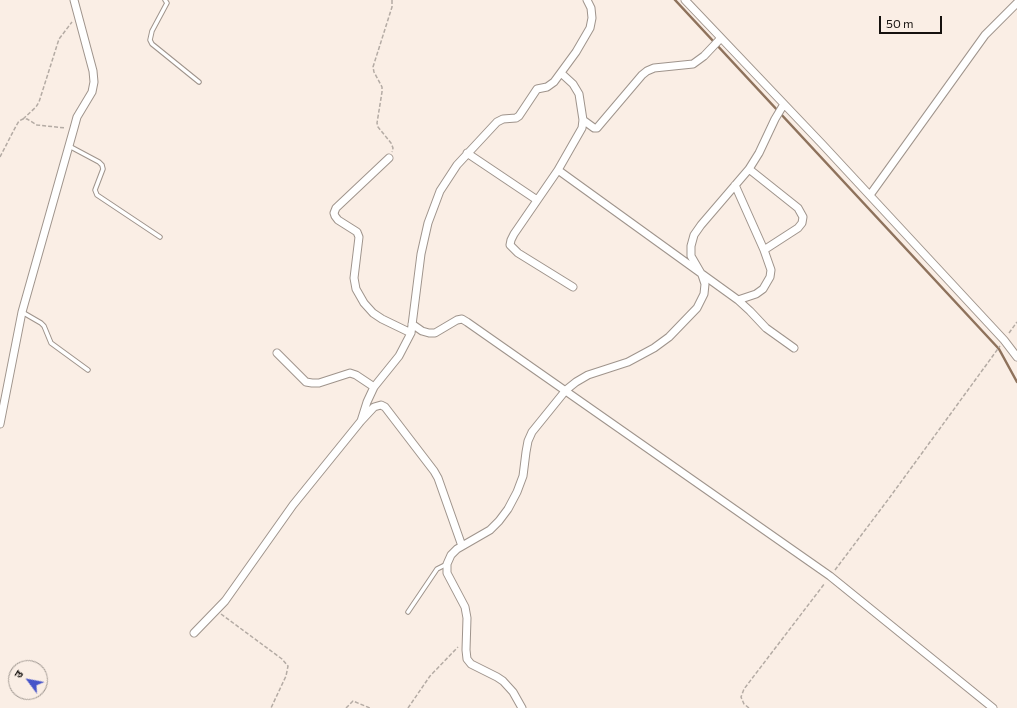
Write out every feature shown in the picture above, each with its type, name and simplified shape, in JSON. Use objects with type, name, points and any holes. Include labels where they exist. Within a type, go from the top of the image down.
[{"type":"street","points":[[0,424],[22,312],[77,118],[92,92],[94,82],[93,71],[74,0]]},
{"type":"street","points":[[361,421],[374,387],[399,356],[411,333],[419,262],[428,223],[440,191],[457,165],[467,153],[500,120],[512,119],[519,116],[537,89],[551,85],[561,73],[576,52],[590,28],[592,18],[588,0]]},
{"type":"street","points":[[685,0],[717,42],[870,195],[1017,357]]},
{"type":"street","points":[[870,195],[985,35],[1017,3]]},
{"type":"street","points":[[583,120],[594,128],[597,128],[647,71],[654,68],[693,64],[704,56],[717,42]]},
{"type":"street","points":[[561,73],[573,84],[579,94],[583,120],[579,134],[558,170],[514,234],[510,245],[518,253],[573,287]]},
{"type":"street","points":[[522,708],[513,692],[503,681],[471,664],[467,658],[467,618],[465,607],[447,573],[447,564],[451,555],[462,546],[490,530],[508,509],[523,476],[528,441],[532,432],[566,390],[588,375],[628,362],[654,348],[670,337],[697,308],[704,294],[705,284],[702,275],[691,256],[691,246],[694,236],[701,225],[749,169],[759,153],[775,119],[783,107]]},
{"type":"street","points":[[467,153],[537,200]]},
{"type":"street","points":[[389,158],[336,208],[334,213],[338,220],[357,232],[359,237],[354,278],[356,289],[364,303],[373,313],[382,319],[411,333]]},
{"type":"street","points":[[749,169],[798,208],[803,217],[802,223],[798,228],[764,250]]},
{"type":"street","points":[[558,170],[738,300],[766,328],[794,348]]},
{"type":"street","points":[[735,185],[764,250],[771,270],[770,277],[763,289],[756,294],[738,300]]},
{"type":"street","points":[[412,324],[422,331],[435,333],[441,331],[457,320],[462,319],[468,322],[830,576],[993,708]]},
{"type":"street","points":[[276,353],[306,382],[319,382],[350,373],[356,375],[374,387]]},
{"type":"street","points":[[194,633],[216,611],[231,593],[293,504],[374,407],[381,405],[385,407],[438,478],[462,546]]},
{"type":"lane","points":[[165,0],[167,4],[152,31],[150,40],[152,44],[199,82]]},
{"type":"lane","points":[[69,146],[100,162],[102,165],[103,169],[95,190],[97,195],[160,237]]},
{"type":"lane","points":[[22,312],[44,326],[51,343],[88,370]]},
{"type":"lane","points":[[408,612],[434,572],[447,564]]},
{"type":"path","points":[[389,158],[392,154],[393,148],[391,143],[378,127],[377,122],[382,92],[374,67],[392,7],[392,0]]},
{"type":"path","points":[[0,157],[19,121],[36,107],[39,102],[58,39],[78,14]]},
{"type":"path","points":[[23,119],[27,119],[36,125],[74,128]]},
{"type":"path","points":[[749,708],[744,704],[740,697],[744,689],[890,497],[1017,322]]},
{"type":"path","points":[[216,611],[282,659],[288,666],[286,676],[271,708]]},
{"type":"path","points":[[408,708],[430,676],[466,639]]},
{"type":"path","points":[[346,708],[353,701],[370,708]]},
{"type":"waterway","points":[[675,0],[999,349],[1017,382]]}]
